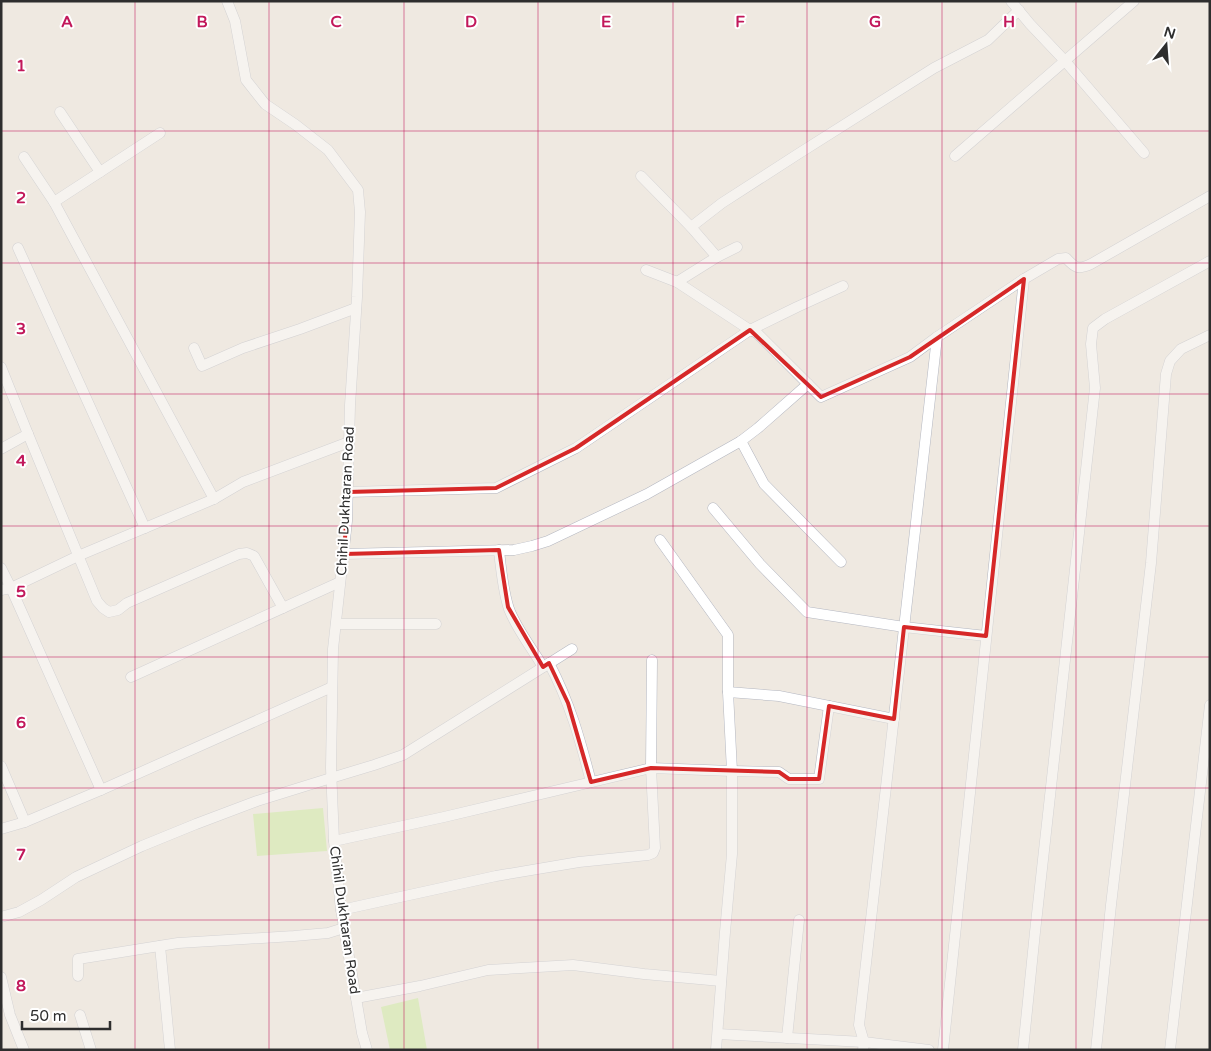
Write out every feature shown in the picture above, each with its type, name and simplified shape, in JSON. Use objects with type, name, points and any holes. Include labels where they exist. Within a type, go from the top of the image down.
[{"type":"street","name":"Chihil Dukhtaran Road","points":[[226,1],[235,21],[246,80],[265,104],[328,150],[358,190],[360,212],[347,521],[333,649],[331,778],[334,841],[341,910],[362,1033],[367,1050]]},
{"type":"street","points":[[1011,1],[1144,153]]},
{"type":"street","points":[[955,156],[1134,1]]},
{"type":"street","points":[[692,227],[722,202],[838,128],[934,68],[988,40],[1018,10]]},
{"type":"street","points":[[60,112],[100,172]]},
{"type":"street","points":[[54,202],[160,133]]},
{"type":"street","points":[[24,157],[54,202],[214,499]]},
{"type":"street","points":[[641,176],[692,227],[717,257]]},
{"type":"street","points":[[646,270],[677,282],[757,333],[821,398],[910,357],[1024,279],[1058,259],[1066,258],[1073,266],[1082,268],[1210,196]]},
{"type":"street","points":[[18,248],[145,528]]},
{"type":"street","points":[[677,282],[717,257],[737,248]]},
{"type":"street","points":[[1024,1050],[1035,932],[1095,388],[1091,344],[1093,328],[1105,319],[1210,261]]},
{"type":"street","points":[[943,1050],[1024,279]]},
{"type":"street","points":[[348,492],[496,488],[576,448],[750,330],[843,286]]},
{"type":"street","points":[[194,348],[202,366],[243,348],[300,330],[356,308]]},
{"type":"street","points":[[1096,1050],[1151,563],[1166,374],[1170,361],[1181,349],[1210,335]]},
{"type":"street","points":[[864,1046],[859,1025],[937,337]]},
{"type":"street","points":[[1,367],[97,601],[103,608],[109,612],[118,610],[127,603],[239,554],[248,553],[254,556],[283,608]]},
{"type":"street","points":[[344,554],[514,550],[532,546],[565,534],[647,494],[741,441],[808,384]]},
{"type":"street","points":[[1,449],[28,434]]},
{"type":"street","points":[[741,441],[764,484],[841,562]]},
{"type":"street","points":[[6,589],[78,556],[214,499],[243,482],[349,442]]},
{"type":"street","points":[[714,508],[760,564],[807,612],[904,627],[986,636]]},
{"type":"street","points":[[660,540],[728,635],[728,692],[732,771],[732,854],[716,1050]]},
{"type":"street","points":[[499,550],[502,579],[508,607],[518,627],[546,665],[572,712],[591,782]]},
{"type":"street","points":[[1,568],[6,589],[101,790]]},
{"type":"street","points":[[131,677],[340,582]]},
{"type":"street","points":[[336,624],[436,624]]},
{"type":"street","points":[[1,917],[19,912],[76,877],[151,842],[257,801],[374,766],[402,755],[572,649]]},
{"type":"street","points":[[341,910],[496,876],[579,862],[653,853],[655,848],[651,768],[652,660]]},
{"type":"street","points":[[1,830],[101,790],[332,687]]},
{"type":"street","points":[[728,692],[780,696],[894,719]]},
{"type":"street","points":[[1170,1050],[1210,704]]},
{"type":"street","points":[[334,841],[444,818],[651,768],[779,772],[789,779],[819,779],[829,706]]},
{"type":"street","points":[[1,766],[25,822]]},
{"type":"street","points":[[787,1038],[799,920]]},
{"type":"street","points":[[78,976],[78,959],[178,943],[328,933],[344,928]]},
{"type":"street","points":[[160,946],[170,1050]]},
{"type":"street","points":[[356,998],[420,986],[488,970],[573,965],[644,974],[721,980]]},
{"type":"street","points":[[1,977],[10,1015],[24,1050]]},
{"type":"street","points":[[80,1015],[91,1050]]},
{"type":"street","points":[[718,1034],[929,1050]]},
{"type":"highlighted area","points":[[1024,279],[986,636],[904,627],[894,719],[829,706],[819,779],[789,779],[779,772],[651,768],[591,782],[568,703],[549,663],[543,667],[508,607],[499,550],[344,554],[348,492],[496,488],[576,448],[750,330],[821,397],[910,357]]},
{"type":"green space","points":[[323,808],[327,851],[257,856],[253,814]]},
{"type":"green space","points":[[418,998],[427,1050],[390,1050],[381,1007]]}]
